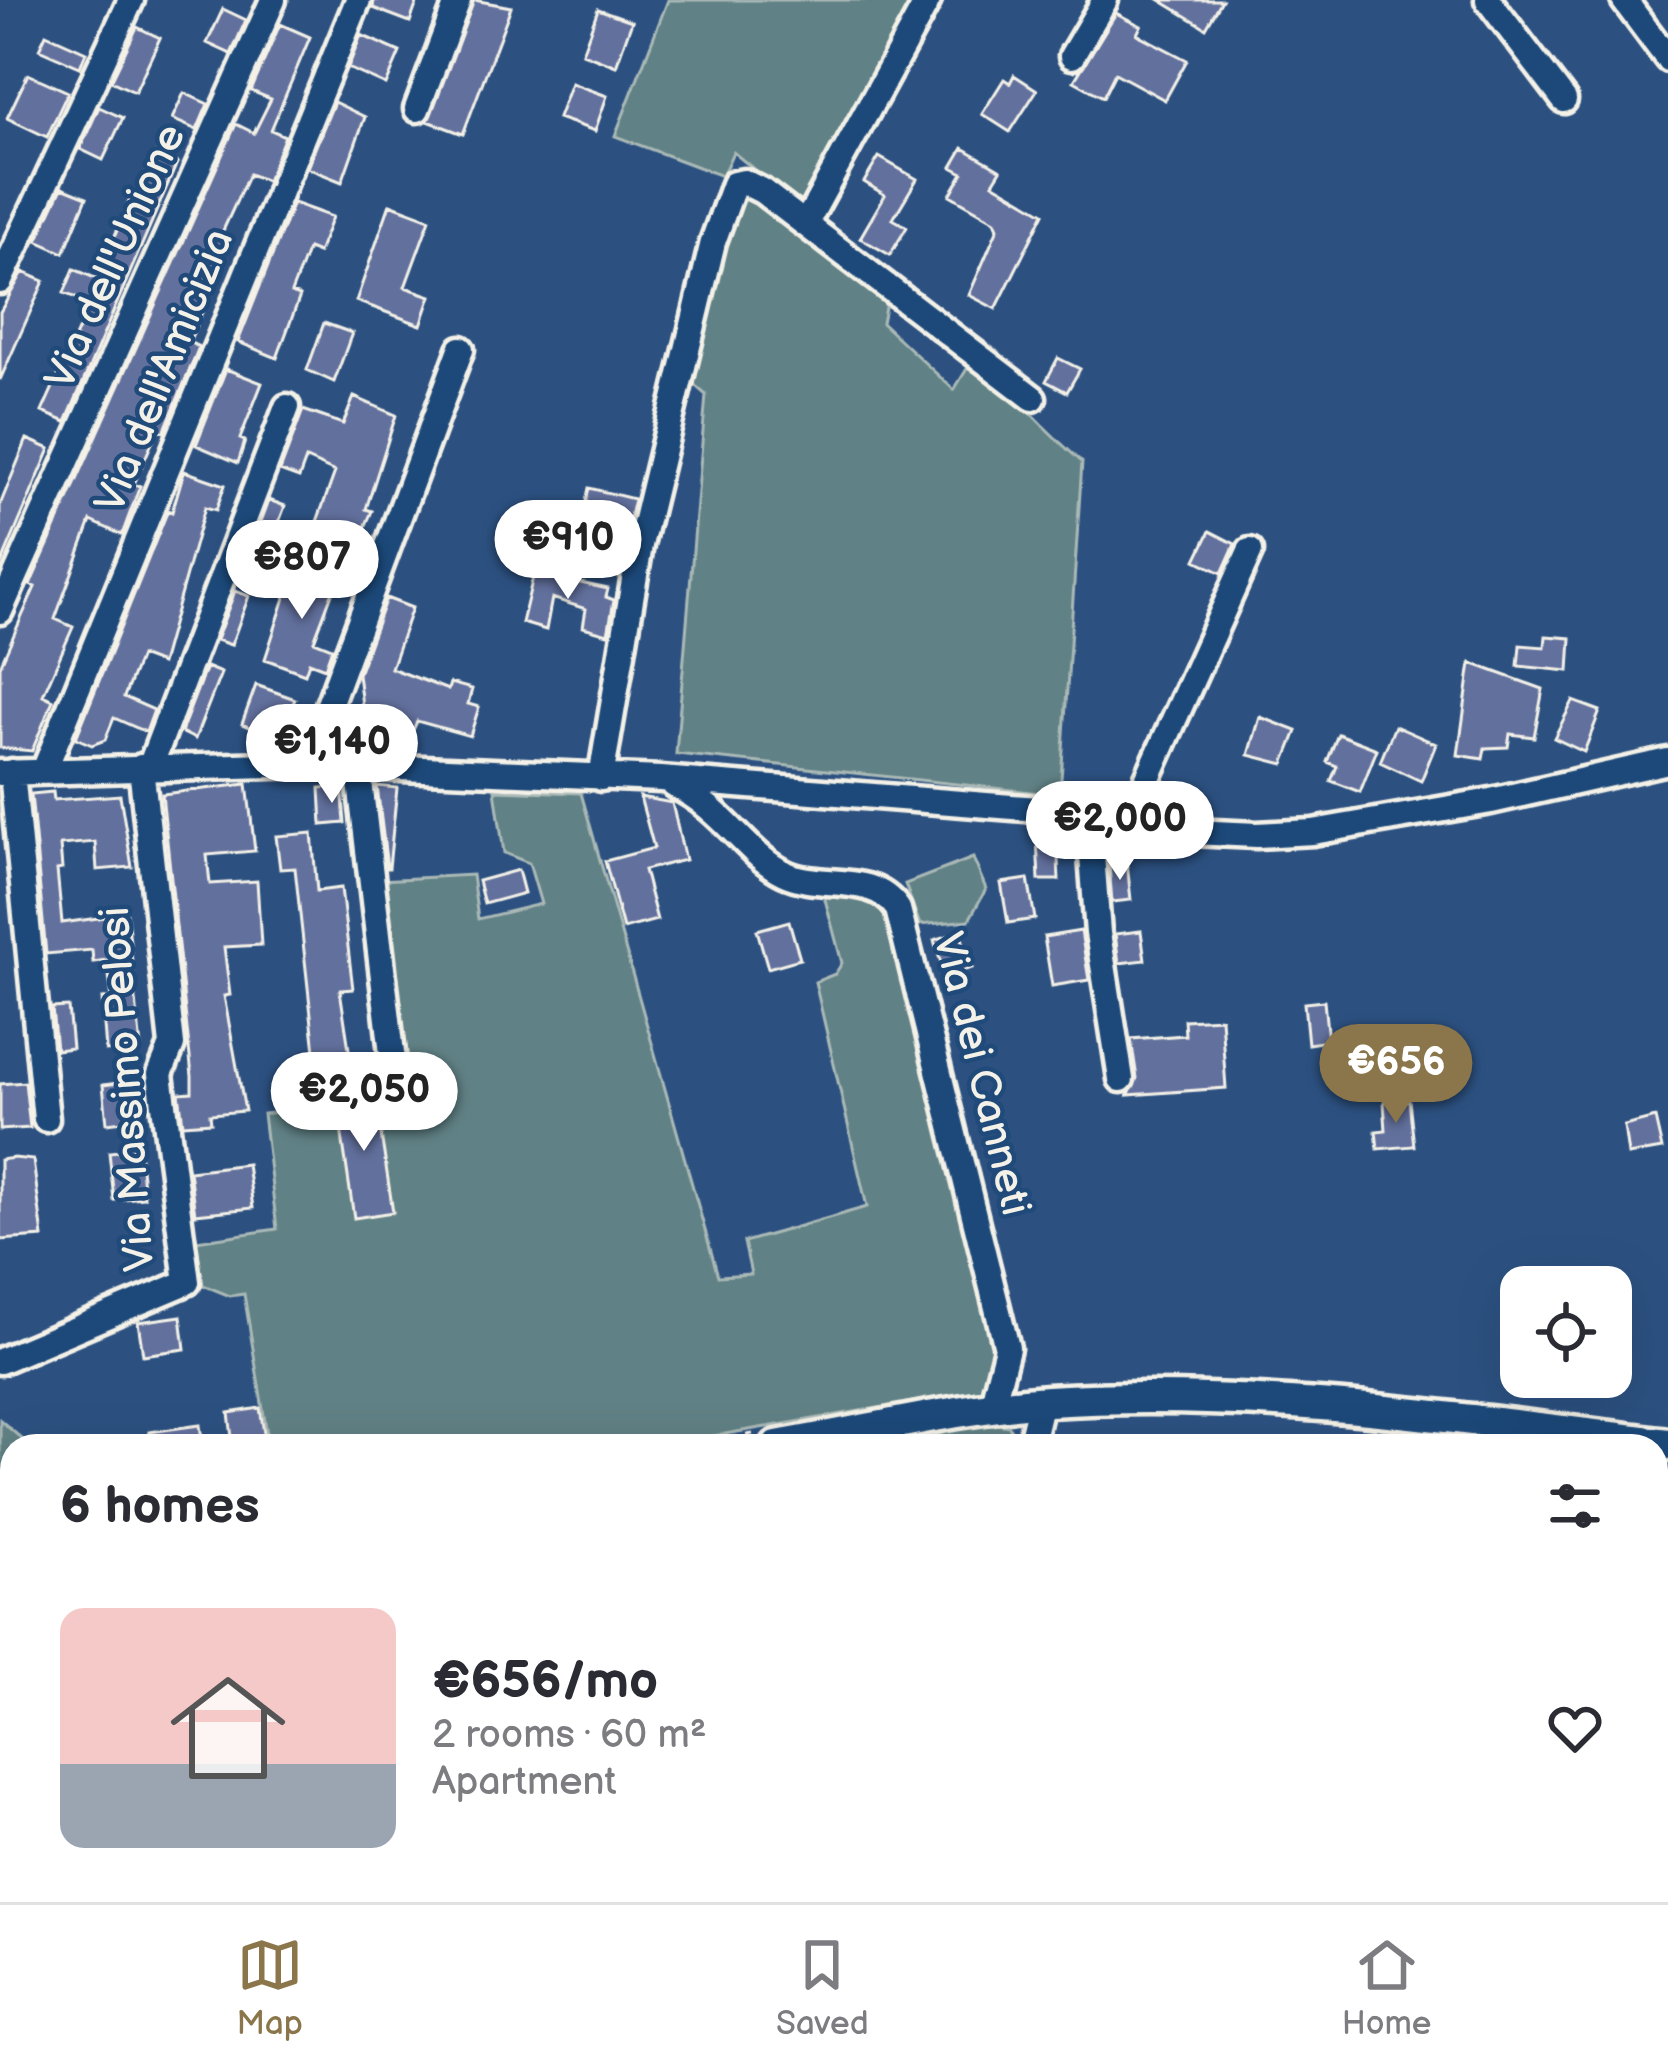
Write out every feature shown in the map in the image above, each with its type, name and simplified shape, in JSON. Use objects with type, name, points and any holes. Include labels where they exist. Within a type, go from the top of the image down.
[{"type":"main road","points":[[849,1434],[1041,1402],[1240,1397],[1577,1434]]},
{"type":"street","points":[[0,281],[130,0]]},
{"type":"street","name":"Via dell'Unione","points":[[0,611],[273,0]]},
{"type":"street","name":"Via dell'Amicizia","points":[[44,771],[358,0]]},
{"type":"street","points":[[417,110],[458,0]]},
{"type":"street","points":[[806,223],[928,0]]},
{"type":"street","points":[[1072,56],[1105,0]]},
{"type":"street","points":[[1488,0],[1564,100]]},
{"type":"street","points":[[1624,0],[1668,59]]},
{"type":"street","points":[[601,778],[640,545],[727,196],[734,184],[744,182],[806,223],[1033,398]]},
{"type":"street","points":[[307,764],[461,349]]},
{"type":"street","points":[[146,767],[287,407]]},
{"type":"street","points":[[1128,822],[1250,551]]},
{"type":"street","points":[[46,1119],[6,772],[307,764],[661,779],[851,792],[1223,835],[1312,832],[1491,801],[1668,761]]},
{"type":"street","points":[[358,765],[395,1079]]},
{"type":"street","name":"Via Massimo Pelosi","points":[[0,1361],[188,1282],[160,1073],[172,1045],[146,767]]},
{"type":"street","name":"Via dei Canneti","points":[[661,779],[721,815],[781,872],[872,889],[898,909],[1007,1348],[996,1391]]},
{"type":"street","points":[[1089,817],[1098,933],[1120,1079]]},
{"type":"street","points":[[1033,1434],[1041,1402]]},
{"type":"green space","points":[[668,0],[917,0],[802,209],[733,152],[722,176],[615,136]]},
{"type":"green space","points":[[750,193],[888,291],[882,323],[954,390],[973,359],[1082,462],[1060,795],[676,754],[706,395],[691,382],[733,202]]},
{"type":"green space","points":[[495,790],[581,793],[718,1276],[751,1274],[744,1242],[867,1207],[815,982],[835,974],[842,963],[822,888],[879,906],[895,924],[1002,1352],[988,1389],[725,1434],[267,1434],[244,1294],[230,1296],[203,1285],[196,1241],[277,1229],[263,1114],[404,1096],[380,880],[472,875],[478,919],[541,904],[529,863],[504,853]]},
{"type":"green space","points":[[973,858],[986,889],[969,920],[920,925],[905,884]]},
{"type":"green space","points":[[0,1420],[16,1434],[0,1434]]},
{"type":"green space","points":[[980,1421],[1009,1426],[1012,1434],[903,1434]]},
{"type":"building","points":[[374,0],[418,0],[410,22],[373,8]]},
{"type":"building","points":[[474,0],[511,7],[463,134],[428,121]]},
{"type":"building","points":[[1160,0],[1222,0],[1206,28]]},
{"type":"building","points":[[223,9],[246,20],[231,54],[207,43]]},
{"type":"building","points":[[598,9],[632,21],[616,66],[582,53]]},
{"type":"building","points":[[1116,13],[1141,26],[1137,34],[1187,60],[1165,100],[1115,73],[1103,97],[1074,81]]},
{"type":"building","points":[[280,24],[310,37],[271,130],[285,136],[267,181],[249,174],[220,237],[226,240],[202,290],[210,294],[189,342],[199,347],[164,432],[158,429],[134,484],[140,486],[122,535],[91,521],[55,619],[73,627],[43,695],[53,700],[32,751],[0,748],[0,666],[35,587],[30,585],[236,124],[254,133],[271,99],[251,91]]},
{"type":"building","points":[[137,27],[160,38],[135,92],[111,81]]},
{"type":"building","points":[[46,34],[86,52],[80,67],[39,49]]},
{"type":"building","points":[[361,35],[400,52],[386,85],[348,68]]},
{"type":"building","points":[[28,74],[68,92],[47,137],[7,118]]},
{"type":"building","points":[[1014,75],[1037,90],[1010,132],[982,114],[1004,79],[1010,83]]},
{"type":"building","points":[[571,83],[607,96],[595,131],[558,118]]},
{"type":"building","points":[[184,93],[208,104],[197,130],[172,119]]},
{"type":"building","points":[[334,102],[365,117],[342,182],[307,168]]},
{"type":"building","points":[[99,107],[123,118],[103,160],[80,149]]},
{"type":"building","points":[[963,148],[1001,170],[993,183],[1044,213],[996,309],[969,295],[998,228],[995,221],[950,195],[963,173],[952,167]]},
{"type":"building","points":[[156,153],[177,163],[66,422],[42,412],[90,304],[64,293],[74,269],[97,279],[130,199],[134,201]]},
{"type":"building","points":[[879,157],[917,179],[893,219],[907,227],[890,255],[860,238],[885,195],[864,182]]},
{"type":"building","points":[[62,187],[87,197],[64,253],[37,241]]},
{"type":"building","points":[[293,203],[332,217],[318,253],[308,249],[291,293],[300,296],[277,358],[238,342]]},
{"type":"building","points":[[390,204],[430,219],[405,287],[431,296],[421,325],[356,301]]},
{"type":"building","points":[[23,272],[44,281],[0,380],[0,312]]},
{"type":"building","points":[[324,323],[352,333],[334,382],[307,370]]},
{"type":"building","points":[[1058,358],[1080,369],[1067,392],[1046,381]]},
{"type":"building","points":[[226,369],[262,383],[240,439],[245,441],[238,463],[196,445]]},
{"type":"building","points":[[354,397],[396,415],[366,509],[372,511],[353,555],[311,538],[335,472],[306,459],[299,478],[280,471],[303,410],[343,424]]},
{"type":"building","points":[[27,439],[50,449],[0,567],[0,505]]},
{"type":"building","points":[[184,471],[225,485],[216,510],[205,507],[161,664],[140,656],[124,697],[154,710],[146,732],[114,718],[105,740],[92,745],[76,738],[168,510],[172,512]]},
{"type":"building","points":[[589,488],[634,499],[629,521],[583,514]]},
{"type":"building","points":[[269,500],[285,506],[267,555],[251,549]]},
{"type":"building","points":[[1210,531],[1235,544],[1222,573],[1196,560]]},
{"type":"building","points":[[296,564],[337,580],[314,641],[332,648],[325,668],[309,662],[305,674],[265,659]]},
{"type":"building","points":[[534,573],[608,589],[606,597],[614,600],[608,634],[583,627],[586,609],[552,598],[546,630],[522,623]]},
{"type":"building","points":[[235,591],[249,596],[231,645],[216,640]]},
{"type":"building","points":[[386,598],[412,608],[391,668],[448,690],[450,683],[472,689],[468,704],[479,707],[470,736],[417,721],[404,752],[366,737],[358,674]]},
{"type":"building","points":[[1546,636],[1571,638],[1569,671],[1518,666],[1520,645],[1545,647]]},
{"type":"building","points":[[1471,663],[1543,689],[1534,737],[1510,734],[1508,747],[1485,748],[1483,759],[1458,755]]},
{"type":"building","points":[[206,667],[221,673],[195,739],[181,732]]},
{"type":"building","points":[[256,685],[295,699],[278,740],[242,724]]},
{"type":"building","points":[[1573,701],[1600,711],[1584,752],[1554,738]]},
{"type":"building","points":[[1260,717],[1297,731],[1284,764],[1249,755]]},
{"type":"building","points":[[1395,726],[1436,744],[1421,781],[1380,762]]},
{"type":"building","points":[[1338,734],[1377,749],[1360,792],[1331,781],[1337,766],[1327,762]]},
{"type":"building","points":[[247,784],[255,851],[207,855],[210,884],[257,881],[261,945],[224,947],[230,995],[224,996],[245,1111],[210,1114],[211,1122],[183,1124],[179,1093],[192,1092],[192,1076],[162,794]]},
{"type":"building","points":[[342,786],[345,823],[322,825],[320,788]]},
{"type":"building","points":[[377,786],[397,788],[389,868],[387,868]]},
{"type":"building","points":[[53,792],[54,800],[120,795],[132,867],[97,870],[95,842],[60,845],[62,869],[57,870],[62,923],[127,914],[141,1048],[106,1051],[102,999],[112,998],[107,960],[93,962],[92,950],[46,954],[31,794]]},
{"type":"building","points":[[640,797],[672,803],[685,860],[644,870],[657,920],[623,929],[605,861],[654,848]]},
{"type":"building","points":[[312,833],[317,891],[341,888],[353,989],[340,990],[350,1056],[316,1061],[295,868],[280,869],[276,836]]},
{"type":"building","points":[[1057,837],[1059,880],[1039,880],[1037,838]]},
{"type":"building","points":[[1127,863],[1131,900],[1112,902],[1109,865]]},
{"type":"building","points":[[518,870],[524,893],[484,904],[478,881]]},
{"type":"building","points":[[1028,879],[1035,919],[1008,923],[1001,883]]},
{"type":"building","points":[[789,921],[800,959],[768,968],[757,930]]},
{"type":"building","points":[[1081,931],[1089,980],[1052,986],[1044,937]]},
{"type":"building","points":[[1141,931],[1145,960],[1119,963],[1115,934]]},
{"type":"building","points":[[960,932],[972,968],[945,976],[934,940]]},
{"type":"building","points":[[1324,1001],[1328,1041],[1308,1044],[1304,1003]]},
{"type":"building","points":[[68,1007],[72,1048],[56,1050],[52,1008]]},
{"type":"building","points":[[1221,1018],[1226,1088],[1128,1095],[1137,1078],[1131,1039],[1185,1035],[1184,1020]]},
{"type":"building","points":[[134,1081],[138,1119],[107,1123],[103,1085]]},
{"type":"building","points":[[25,1082],[30,1128],[0,1130],[0,1084]]},
{"type":"building","points":[[374,1089],[393,1212],[354,1218],[336,1094]]},
{"type":"building","points":[[1409,1100],[1414,1146],[1378,1149],[1376,1131],[1386,1130],[1384,1102]]},
{"type":"building","points":[[1655,1118],[1662,1149],[1628,1155],[1624,1126]]},
{"type":"building","points":[[139,1149],[144,1197],[114,1200],[109,1152]]},
{"type":"building","points":[[0,1160],[33,1160],[43,1237],[0,1240]]},
{"type":"building","points":[[247,1164],[253,1208],[195,1214],[189,1171]]},
{"type":"building","points":[[181,1316],[185,1349],[143,1355],[138,1322]]},
{"type":"building","points":[[260,1408],[264,1434],[232,1434],[229,1413]]},
{"type":"building","points":[[200,1425],[201,1434],[149,1434]]}]
